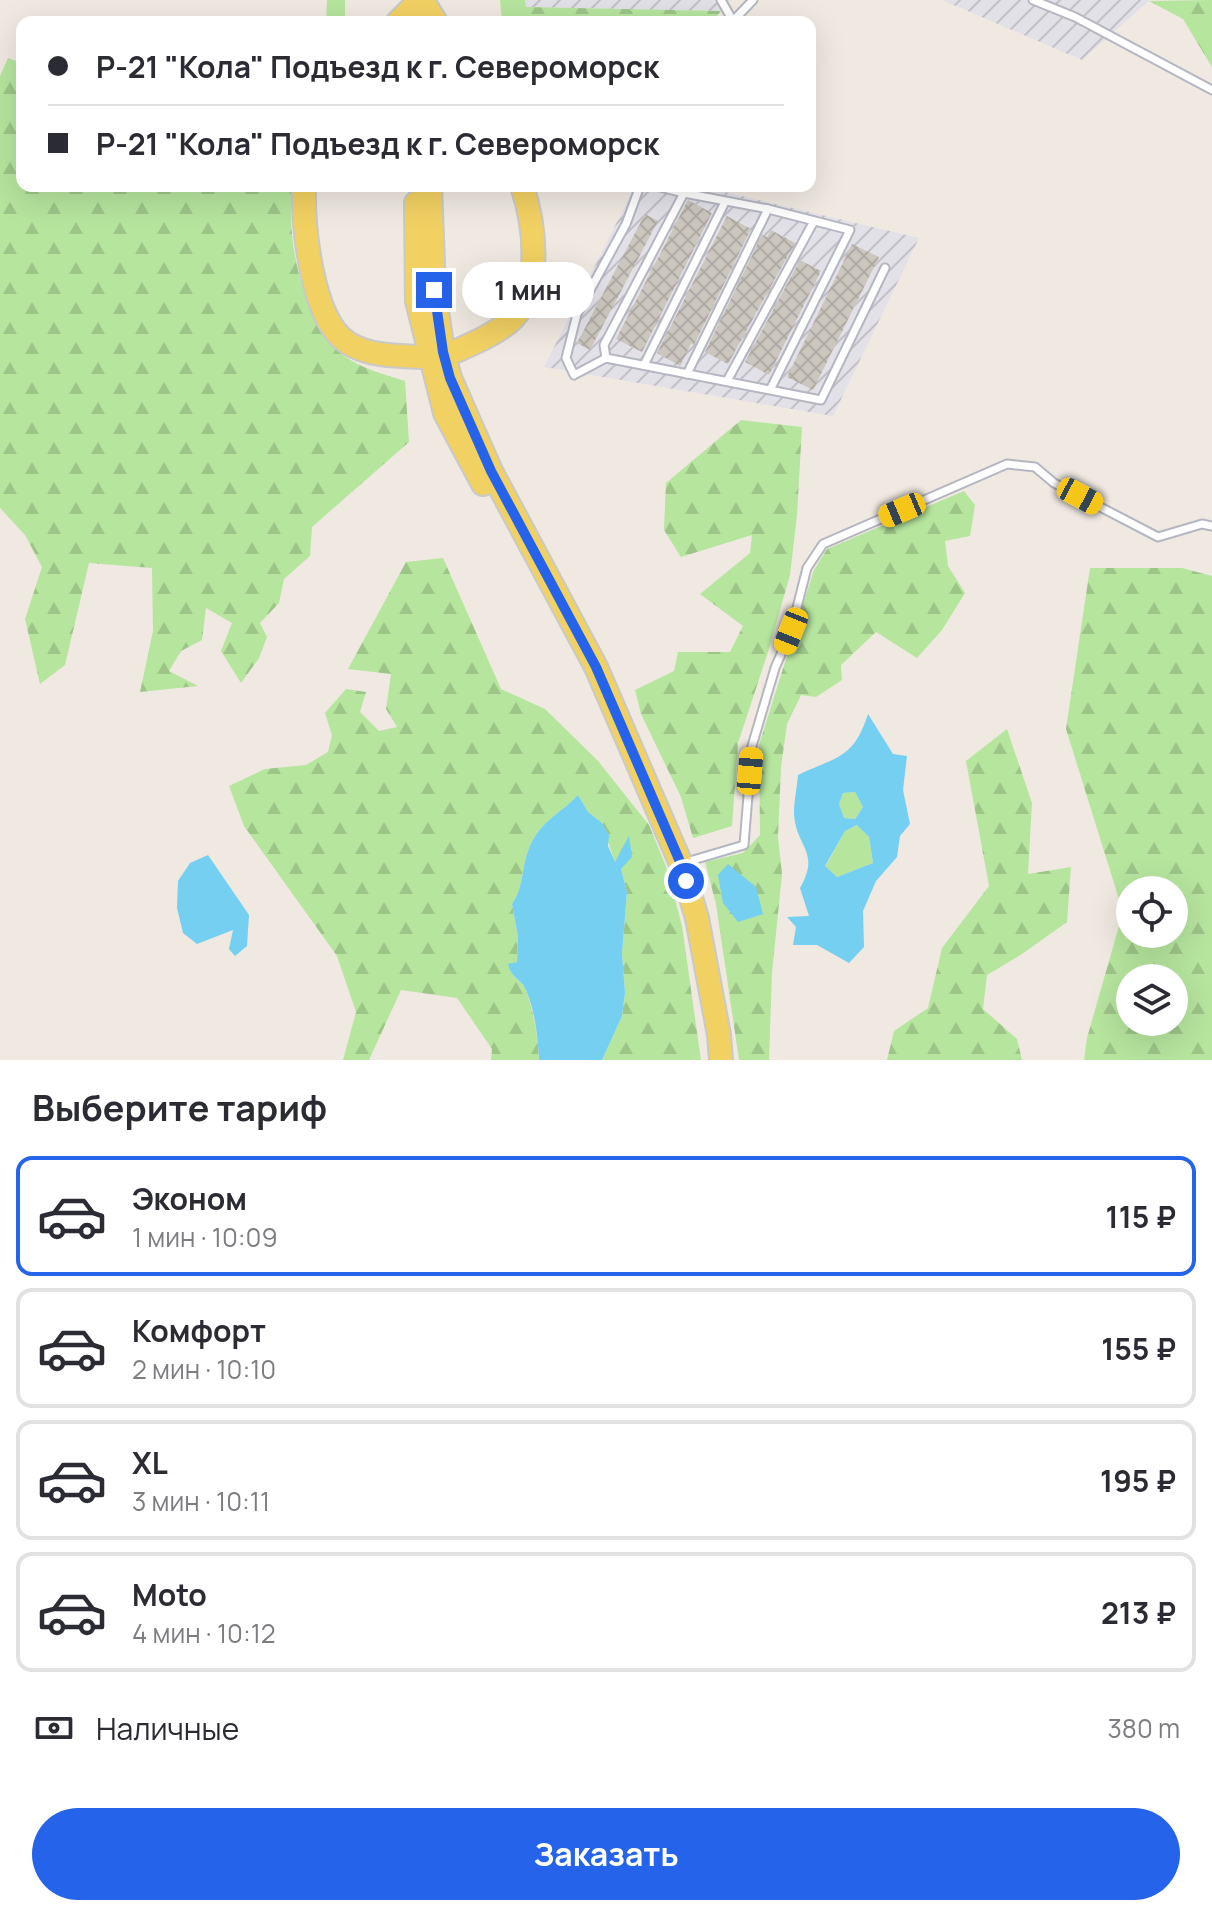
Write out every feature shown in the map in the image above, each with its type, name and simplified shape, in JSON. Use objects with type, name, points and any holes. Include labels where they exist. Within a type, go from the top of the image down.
[{"type":"main road","points":[[304,192],[305,224],[314,273],[323,311],[333,328],[345,341],[358,348],[392,355],[436,356],[478,341],[509,322],[526,301],[533,252],[523,192]]},
{"type":"main road","points":[[416,192],[417,301],[445,413],[562,631],[691,899]]},
{"type":"main road","points":[[430,192],[434,290],[450,378],[491,471],[596,667],[681,864],[719,1035],[721,1060]]},
{"type":"lane","points":[[737,16],[753,0]]},
{"type":"lane","points":[[1033,0],[1075,17],[1212,90]]},
{"type":"lane","points":[[638,192],[626,224],[577,314],[566,358],[574,375],[606,358],[821,400],[885,268]]},
{"type":"lane","points":[[680,192],[768,209],[850,230],[771,388]]},
{"type":"lane","points":[[606,358],[604,345],[684,193]]},
{"type":"lane","points":[[644,365],[725,202]]},
{"type":"lane","points":[[687,374],[768,209]]},
{"type":"lane","points":[[727,381],[814,221]]},
{"type":"lane","points":[[681,864],[744,845],[752,746],[775,668],[791,631],[807,568],[823,544],[1007,464],[1035,467],[1054,483],[1158,537],[1202,524],[1212,526]]},
{"type":"shaded area","points":[[525,0],[731,0],[721,11],[525,7]]},
{"type":"shaded area","points":[[942,0],[1150,0],[1082,60]]},
{"type":"shaded area","points":[[632,192],[725,192],[919,238],[833,416],[544,367]]},
{"type":"green space","points":[[327,0],[345,0],[345,16],[326,16]]},
{"type":"green space","points":[[500,0],[525,0],[526,7],[721,11],[717,16],[501,16]]},
{"type":"green space","points":[[1212,0],[1212,67],[1183,19],[1149,1]]},
{"type":"green space","points":[[8,58],[16,61],[16,192],[292,192],[291,226],[298,270],[304,292],[322,331],[348,359],[405,381],[409,442],[312,527],[310,556],[284,579],[279,603],[260,623],[267,637],[259,658],[241,683],[221,651],[232,623],[206,608],[202,640],[181,651],[169,671],[198,686],[140,692],[153,631],[152,568],[89,563],[65,665],[40,684],[25,619],[42,567],[25,535],[0,508],[0,76]]},
{"type":"green space","points":[[741,420],[802,427],[797,515],[790,575],[738,743],[732,826],[693,838],[681,797],[641,714],[635,690],[674,671],[678,652],[730,652],[743,626],[700,594],[750,553],[752,535],[681,557],[664,530],[666,483]]},
{"type":"green space","points":[[964,491],[975,505],[970,536],[945,541],[948,566],[965,593],[942,630],[917,658],[876,632],[841,665],[842,680],[816,697],[801,695],[787,724],[781,767],[778,837],[782,874],[772,973],[769,1060],[739,1060],[716,904],[705,862],[743,853],[760,835],[759,745],[814,570],[827,549]]},
{"type":"green space","points":[[443,558],[501,689],[545,709],[598,761],[649,825],[667,869],[682,926],[701,1060],[602,1060],[622,1016],[625,993],[622,953],[627,892],[621,869],[624,849],[615,863],[602,823],[588,812],[578,795],[543,826],[532,841],[519,891],[512,904],[518,937],[517,962],[509,965],[529,998],[539,1060],[491,1060],[492,1049],[457,998],[401,990],[369,1060],[343,1060],[356,1012],[337,956],[244,826],[229,786],[265,769],[306,765],[328,752],[332,735],[325,713],[346,689],[366,692],[360,712],[379,731],[397,727],[386,709],[391,674],[348,669],[406,562]]},
{"type":"green space","points":[[1090,568],[1182,568],[1212,576],[1212,1060],[1084,1060],[1087,1038],[1116,936],[1116,948],[1188,948],[1188,876],[1116,876],[1116,890],[1066,729]]},
{"type":"green space","points":[[1007,729],[1032,803],[1028,874],[1071,867],[1067,922],[987,975],[983,1009],[1017,1039],[1022,1060],[887,1060],[894,1031],[928,1008],[942,948],[989,886],[966,761]]},
{"type":"green space","points":[[855,792],[863,807],[855,819],[844,818],[839,804],[843,793]]},
{"type":"green space","points":[[858,825],[869,837],[873,863],[837,877],[825,867],[845,831]]},
{"type":"water","points":[[868,714],[893,754],[907,756],[903,790],[910,824],[900,836],[897,857],[876,881],[863,911],[864,947],[849,963],[817,945],[793,945],[796,927],[787,917],[809,916],[800,888],[806,876],[808,857],[794,814],[798,775],[842,755],[850,749]],"holes":[[[855,792],[863,807],[855,819],[844,818],[839,804],[843,793]],[[857,825],[869,837],[873,863],[837,877],[825,866],[845,831]]]},
{"type":"water","points":[[578,795],[588,812],[602,823],[609,835],[608,846],[615,862],[629,836],[632,857],[621,869],[627,892],[622,953],[625,993],[622,1016],[602,1060],[539,1060],[536,1024],[529,998],[508,964],[517,962],[518,937],[512,904],[519,891],[532,841],[543,826]]},
{"type":"water","points":[[208,855],[249,915],[247,946],[235,956],[229,949],[233,930],[197,944],[183,933],[177,908],[178,881],[190,863]]},
{"type":"water","points":[[728,864],[756,887],[763,914],[738,922],[723,903],[718,875]]},
{"type":"building","points":[[688,200],[712,213],[642,352],[616,339]]},
{"type":"building","points":[[645,214],[658,221],[590,350],[577,343]]},
{"type":"building","points":[[727,216],[751,229],[694,345],[691,344],[680,366],[657,353]]},
{"type":"building","points":[[771,230],[795,243],[728,364],[705,352],[762,235],[767,237]]},
{"type":"building","points":[[852,244],[879,257],[813,390],[787,377]]},
{"type":"building","points":[[800,260],[821,271],[769,375],[745,362]]},
{"type":"route","points":[[434,290],[450,378],[491,471],[583,639],[686,881]]}]
